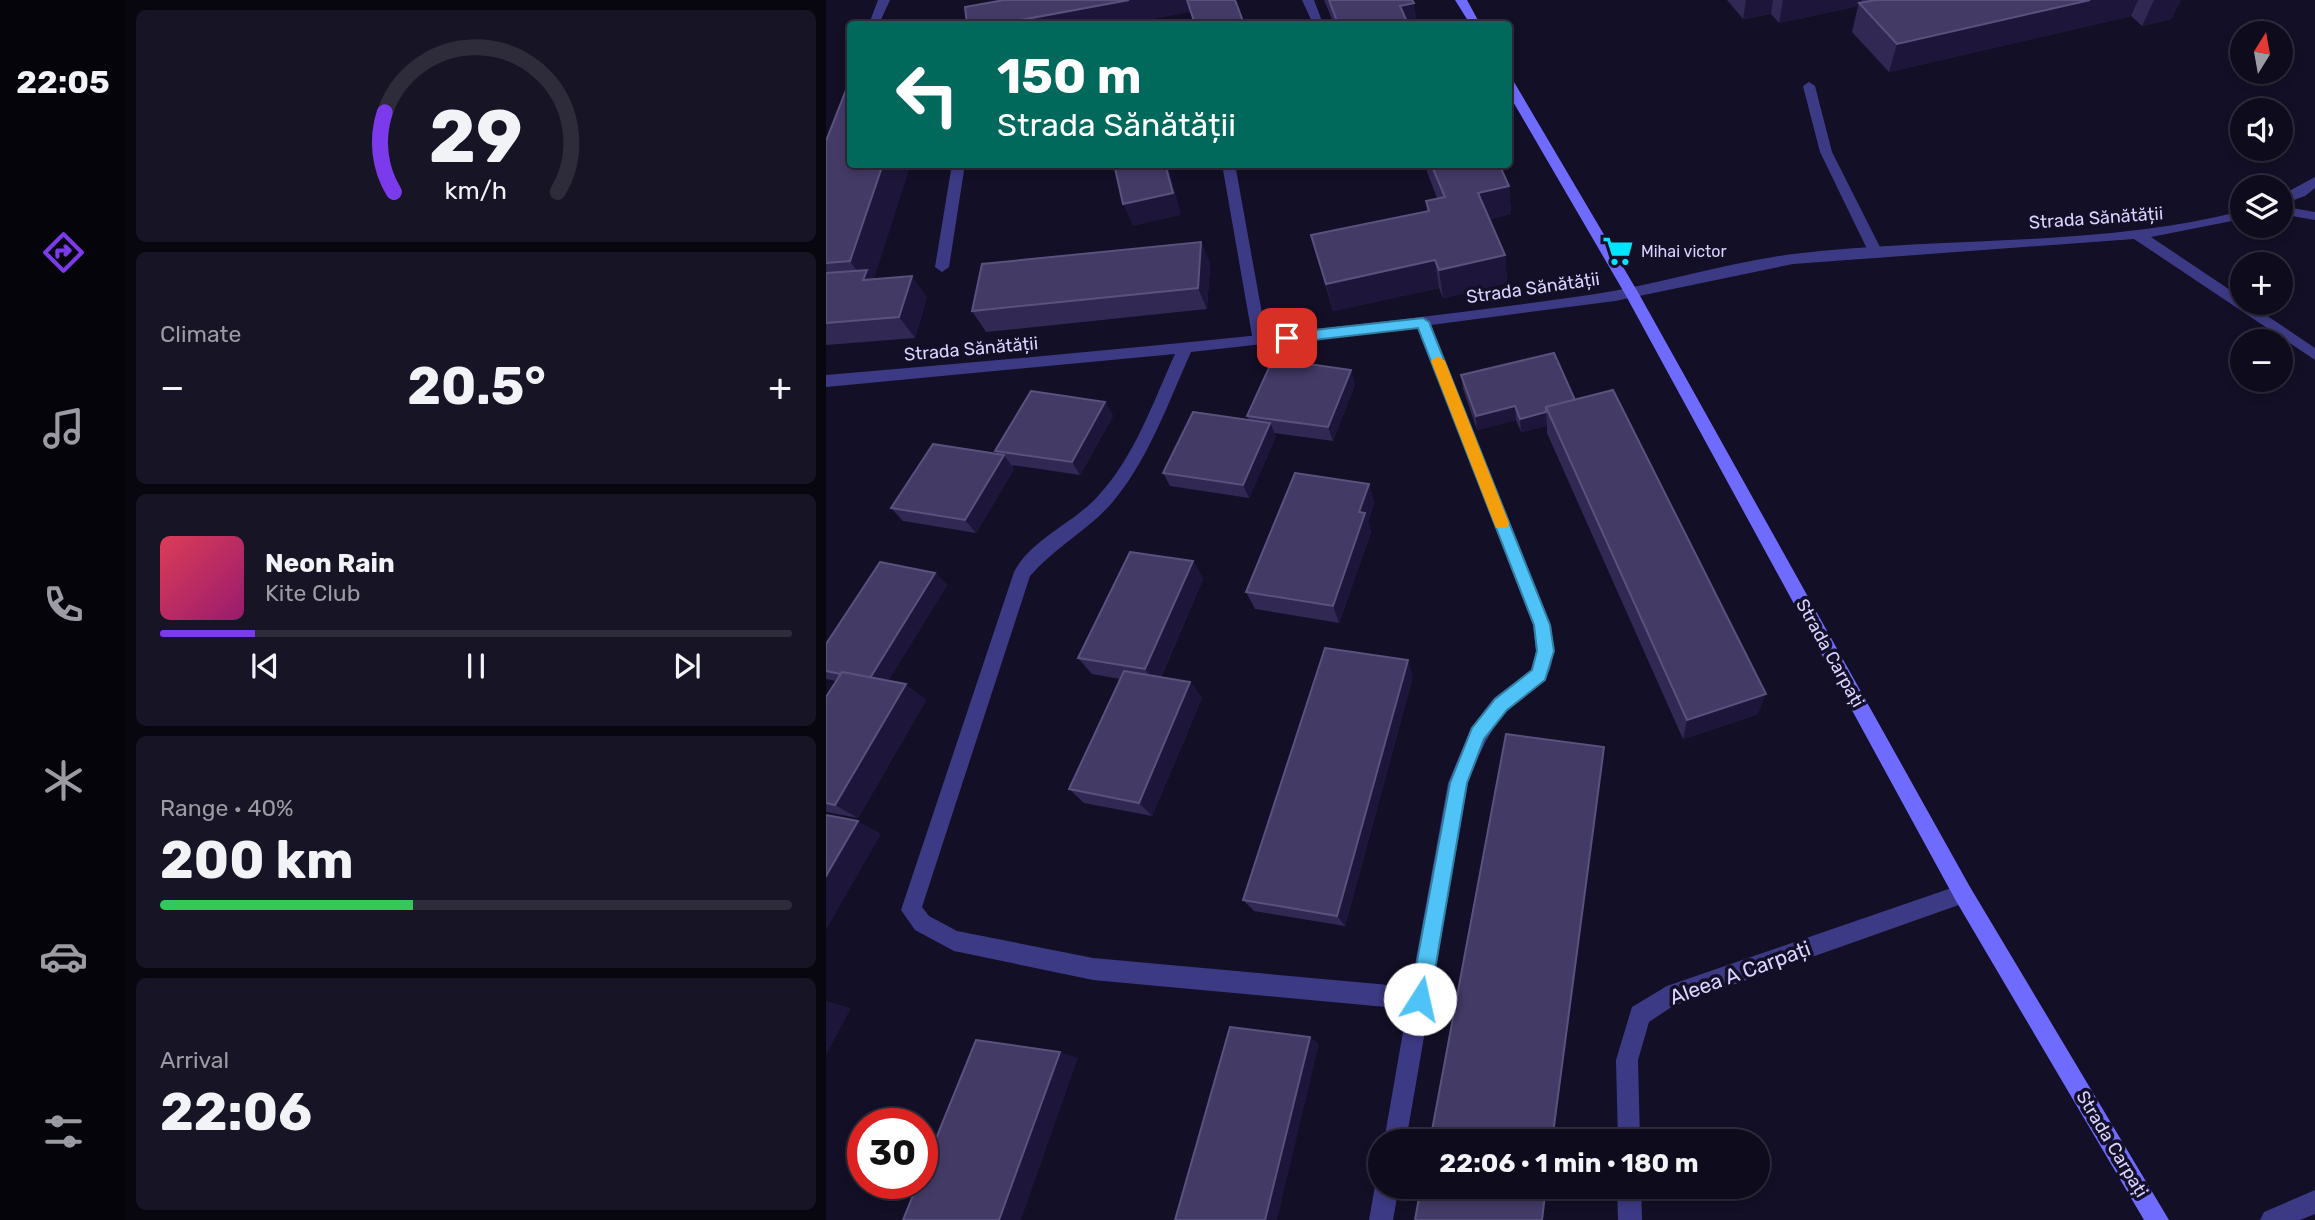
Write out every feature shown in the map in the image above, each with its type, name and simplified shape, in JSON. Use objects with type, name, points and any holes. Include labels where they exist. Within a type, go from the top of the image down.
[{"type":"street","points":[[875,21],[884,0]]},
{"type":"street","points":[[1308,0],[1317,21]]},
{"type":"street","points":[[1461,0],[1473,21]]},
{"type":"street","points":[[1810,86],[1813,116],[1825,152],[1876,253]]},
{"type":"street","name":"Strada Carpați","points":[[1512,89],[1632,294],[1963,894],[2157,1220]]},
{"type":"street","points":[[942,267],[958,168]]},
{"type":"street","points":[[1228,168],[1260,341]]},
{"type":"street","points":[[2293,195],[2315,181]]},
{"type":"street","points":[[2293,212],[2315,216]]},
{"type":"street","name":"Strada Sănătății","points":[[826,381],[1260,341],[1632,294],[1722,270],[1793,259],[2139,236],[2190,229],[2230,218]]},
{"type":"street","points":[[2139,236],[2315,355]]},
{"type":"street","points":[[1397,1129],[1458,783],[1478,734],[1501,704],[1539,675],[1545,651],[1542,625],[1423,322]]},
{"type":"street","points":[[1185,349],[1128,467],[1104,502],[1037,555],[1023,572],[911,910],[922,923],[954,941],[1093,969],[1420,999]]},
{"type":"street","name":"Aleea A Carpați","points":[[1629,1129],[1627,1060],[1640,1015],[1667,997],[1963,894]]},
{"type":"street","points":[[1381,1220],[1385,1199]]},
{"type":"street","points":[[1629,1199],[1630,1220]]},
{"type":"street","points":[[2272,1220],[2315,1202]]},
{"type":"building","points":[[1004,0],[1129,0],[1015,21],[967,21],[965,7]]},
{"type":"building","points":[[1187,0],[1235,0],[1243,21],[1194,21]]},
{"type":"building","points":[[1329,0],[1412,0],[1414,3],[1400,6],[1407,21],[1337,21]]},
{"type":"building","points":[[1876,0],[2090,0],[1897,44],[1859,3]]},
{"type":"building","points":[[847,88],[847,168],[882,168],[850,261],[826,263],[826,141]]},
{"type":"building","points":[[1115,168],[1166,168],[1173,193],[1123,204]]},
{"type":"building","points":[[1433,168],[1501,168],[1509,186],[1478,193],[1505,255],[1439,270],[1435,260],[1326,284],[1311,235],[1429,211],[1426,201],[1445,197]]},
{"type":"building","points":[[1201,242],[1198,288],[972,311],[982,264]]},
{"type":"building","points":[[867,270],[863,280],[912,276],[899,317],[826,323],[826,273]]},
{"type":"building","points":[[1554,353],[1575,400],[1546,407],[1546,412],[1520,419],[1515,406],[1476,416],[1461,375]]},
{"type":"building","points":[[1273,359],[1351,370],[1328,427],[1247,416]]},
{"type":"building","points":[[1613,390],[1766,694],[1687,720],[1546,407]]},
{"type":"building","points":[[1031,391],[1105,402],[1072,462],[995,451]]},
{"type":"building","points":[[1193,412],[1270,423],[1243,485],[1163,473]]},
{"type":"building","points":[[933,444],[1004,455],[965,520],[891,508]]},
{"type":"building","points":[[1295,473],[1369,484],[1359,512],[1365,513],[1333,606],[1246,592]]},
{"type":"building","points":[[1130,552],[1193,561],[1145,669],[1078,658]]},
{"type":"building","points":[[880,562],[935,573],[870,678],[826,671],[826,644]]},
{"type":"building","points":[[1325,648],[1408,660],[1337,916],[1243,900]]},
{"type":"building","points":[[1124,671],[1190,682],[1139,803],[1069,789]]},
{"type":"building","points":[[842,672],[906,684],[835,805],[826,803],[826,697]]},
{"type":"building","points":[[1506,734],[1604,747],[1554,1129],[1432,1129]]},
{"type":"building","points":[[826,815],[858,821],[826,876]]},
{"type":"building","points":[[1230,1027],[1310,1037],[1265,1220],[1175,1220]]},
{"type":"building","points":[[976,1040],[1060,1052],[999,1220],[903,1220],[912,1199],[938,1199],[938,1134]]},
{"type":"building","points":[[1419,1199],[1544,1199],[1542,1220],[1415,1220]]},
{"type":"slow traffic","points":[[1438,361],[1502,523]]},
{"type":"place","name":"Mihai victor","points":[[1618,251]]},
{"type":"route","points":[[1287,338],[1423,322],[1542,625],[1545,651],[1539,675],[1501,704],[1478,734],[1458,783],[1420,999]]}]
